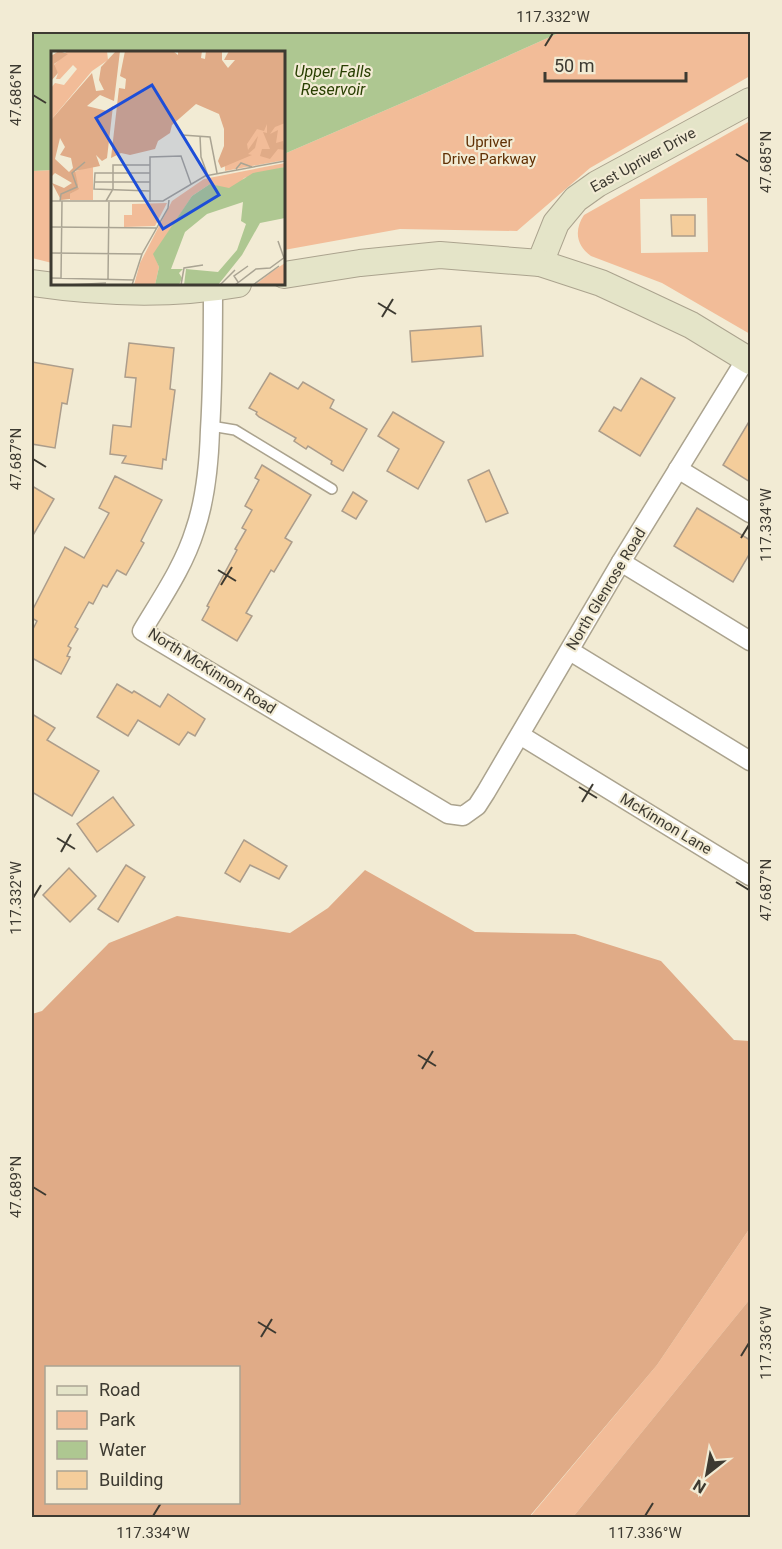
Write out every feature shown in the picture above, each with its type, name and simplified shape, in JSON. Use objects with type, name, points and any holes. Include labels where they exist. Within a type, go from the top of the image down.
[{"type":"main road","name":"East Upriver Drive","points":[[540,263],[556,223],[576,199],[597,184],[750,100]]},
{"type":"main road","points":[[285,275],[360,263],[440,255],[540,263],[601,283],[691,325],[748,360]]},
{"type":"main road","points":[[32,283],[85,291],[155,292],[232,285]]},
{"type":"street","name":"North McKinnon Road","points":[[213,288],[214,369],[203,500],[196,530],[184,560],[142,631],[448,814],[463,816]]},
{"type":"street","name":"North Glenrose Road","points":[[463,816],[477,806],[486,792],[621,562],[748,360]]},
{"type":"street","points":[[678,469],[750,513]]},
{"type":"street","points":[[621,562],[750,640]]},
{"type":"street","points":[[570,651],[750,761]]},
{"type":"street","name":"McKinnon Lane","points":[[520,735],[750,876]]},
{"type":"lane","points":[[211,426],[235,430],[332,489]]},
{"type":"green space","name":"Upriver Drive Parkway","points":[[561,32],[750,32],[750,76],[590,168],[517,231],[400,229],[285,250],[285,154]]},
{"type":"green space","points":[[750,121],[750,334],[662,283],[591,256],[582,247],[578,237],[579,226],[584,215]],"holes":[[[707,198],[708,252],[641,253],[640,199]]]},
{"type":"green space","points":[[51,170],[51,263],[32,258],[32,171]]},
{"type":"green space","points":[[750,1228],[750,1299],[573,1517],[529,1518],[657,1365]]},
{"type":"shaded area","points":[[365,870],[475,932],[575,934],[661,961],[734,1040],[750,1041],[750,1228],[657,1365],[529,1517],[32,1517],[32,1014],[42,1011],[109,943],[177,916],[290,933],[328,908]]},
{"type":"shaded area","points":[[750,1299],[750,1517],[573,1517]]},
{"type":"water","name":"Upper Falls Reservoir","points":[[32,32],[561,32],[285,154],[285,51],[51,51],[51,170],[32,171]]},
{"type":"building","points":[[671,215],[695,215],[695,236],[672,236]]},
{"type":"building","points":[[481,326],[483,356],[412,362],[410,331]]},
{"type":"building","points":[[129,343],[174,348],[170,389],[175,390],[166,460],[163,459],[162,469],[122,463],[126,456],[110,454],[113,425],[131,427],[136,378],[125,377]]},
{"type":"building","points":[[32,362],[73,369],[67,404],[62,403],[55,448],[32,444]]},
{"type":"building","points":[[270,373],[298,389],[303,382],[334,400],[330,408],[367,429],[343,471],[308,446],[306,449],[294,441],[296,438],[259,417],[257,412],[249,408]]},
{"type":"building","points":[[641,378],[675,398],[640,456],[599,431],[614,407],[621,411]]},
{"type":"building","points":[[393,412],[444,442],[418,489],[387,471],[399,449],[378,436]]},
{"type":"building","points":[[750,420],[750,482],[723,465]]},
{"type":"building","points":[[262,465],[311,495],[285,538],[292,542],[274,572],[271,570],[246,613],[252,616],[237,641],[202,620],[246,530],[242,528],[252,510],[245,506],[259,480],[255,478]]},
{"type":"building","points":[[489,470],[508,513],[486,522],[468,480]]},
{"type":"building","points":[[115,476],[162,500],[141,541],[144,543],[126,575],[117,570],[107,587],[103,585],[93,604],[89,602],[75,627],[78,629],[68,646],[71,648],[67,656],[70,657],[61,674],[32,658],[32,631],[37,621],[32,618],[32,611],[65,547],[84,558],[109,513],[99,508]]},
{"type":"building","points":[[32,486],[54,499],[32,537]]},
{"type":"building","points":[[353,492],[367,501],[356,519],[342,511]]},
{"type":"building","points":[[697,508],[750,540],[750,553],[733,582],[674,546]]},
{"type":"building","points":[[117,684],[132,693],[134,691],[160,707],[168,694],[205,719],[195,736],[188,732],[179,745],[138,720],[128,736],[97,717]]},
{"type":"building","points":[[32,714],[55,728],[47,740],[99,771],[72,816],[32,792]]},
{"type":"building","points":[[113,797],[134,825],[97,852],[77,824]]},
{"type":"building","points":[[244,840],[287,866],[279,879],[250,865],[240,882],[225,873]]},
{"type":"building","points":[[126,865],[145,877],[118,922],[98,909]]},
{"type":"building","points":[[69,868],[96,896],[70,922],[43,895]]}]
